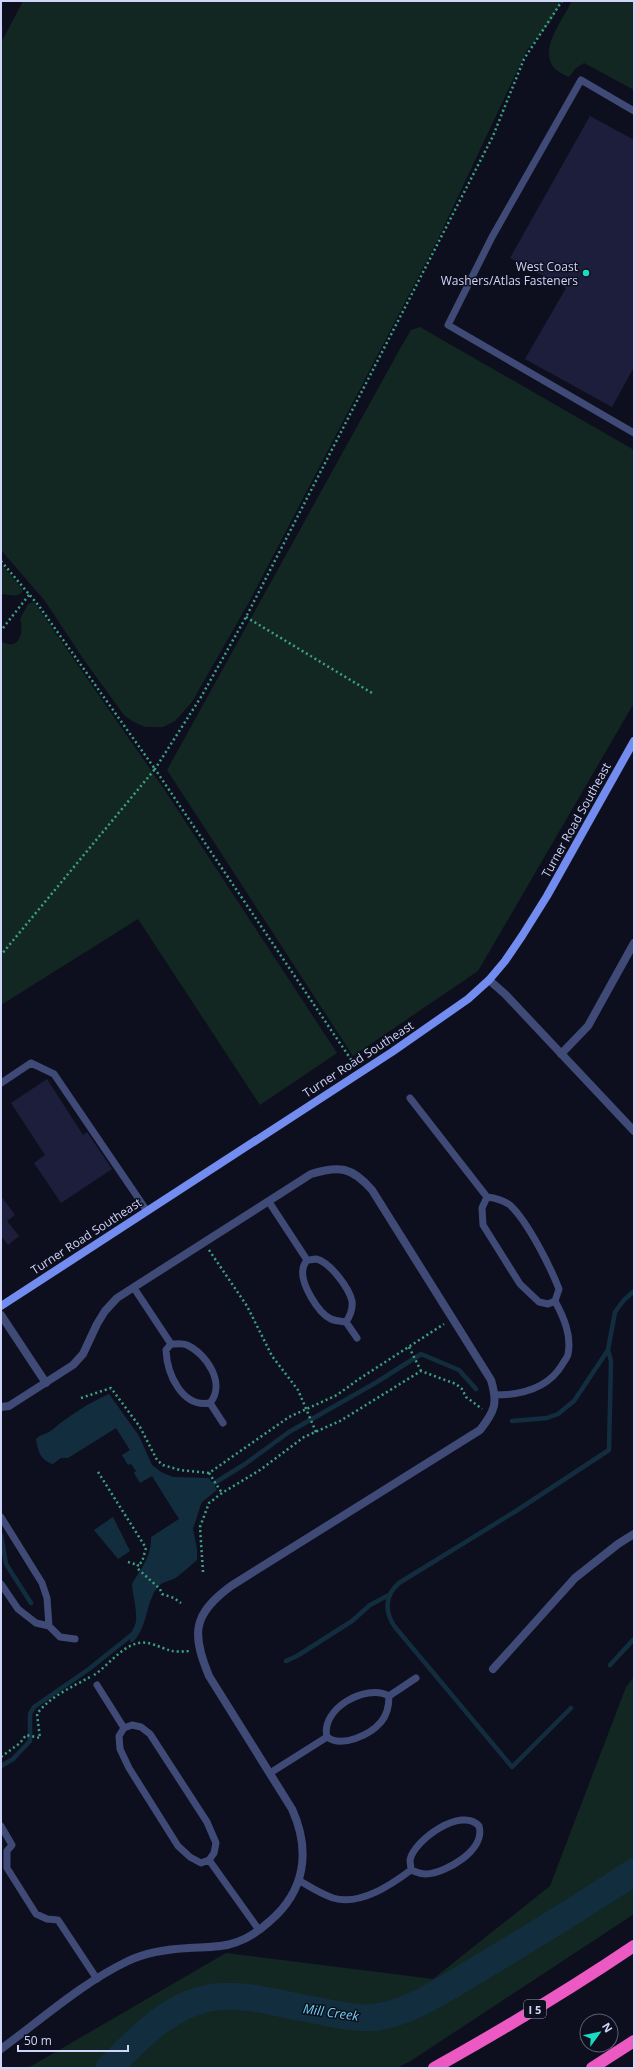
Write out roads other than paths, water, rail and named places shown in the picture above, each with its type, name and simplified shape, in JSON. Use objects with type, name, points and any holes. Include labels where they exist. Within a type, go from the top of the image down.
[{"type":"highway","name":"I 5","points":[[434,2068],[478,2044],[590,1976],[634,1946]]},
{"type":"highway","points":[[592,2068],[634,2041]]},
{"type":"main road","name":"Turner Road Southeast","points":[[1,1306],[359,1073],[434,1023],[468,998],[488,980],[505,961],[547,896],[634,741]]},
{"type":"street","points":[[562,1054],[588,1026],[634,943]]},
{"type":"street","points":[[488,980],[505,994],[634,1131]]},
{"type":"street","points":[[1,1407],[9,1406],[73,1365],[83,1354],[97,1324],[105,1311],[117,1298],[311,1174],[326,1169],[345,1170],[360,1176],[372,1190],[491,1380],[495,1395],[494,1408],[491,1415],[480,1430],[218,1595],[207,1607],[199,1621],[197,1638],[199,1650],[209,1676],[292,1809],[299,1824],[302,1844],[300,1881],[291,1898],[280,1912],[259,1930],[237,1943],[218,1947],[173,1948],[151,1953],[129,1961],[97,1978],[1,2049]]},
{"type":"street","points":[[1,1315],[46,1383]]},
{"type":"street","points":[[493,1668],[575,1578],[618,1544],[634,1534]]},
{"type":"lane","points":[[634,111],[581,80],[492,237],[448,326],[634,433]]},
{"type":"lane","points":[[1,1083],[31,1063],[54,1074],[147,1211]]},
{"type":"lane","points":[[410,1098],[487,1197],[497,1198],[510,1205],[527,1228],[554,1276],[559,1289],[555,1301],[568,1333],[568,1355],[558,1372],[544,1385],[514,1395],[495,1395]]},
{"type":"lane","points":[[487,1197],[482,1208],[483,1225],[520,1284],[539,1302],[548,1304],[555,1301]]},
{"type":"lane","points":[[269,1202],[307,1260]]},
{"type":"lane","points":[[316,1259],[328,1265],[342,1281],[352,1301],[351,1313],[346,1322],[331,1320],[321,1312],[310,1295],[303,1276],[302,1267],[307,1260],[316,1259]]},
{"type":"lane","points":[[134,1288],[171,1344]]},
{"type":"lane","points":[[346,1322],[356,1338]]},
{"type":"lane","points":[[171,1344],[186,1344],[200,1354],[209,1366],[217,1384],[215,1396],[210,1403],[200,1405],[190,1401],[180,1390],[171,1374],[166,1360],[166,1350],[171,1344]]},
{"type":"lane","points":[[210,1403],[223,1423]]},
{"type":"lane","points":[[1,1517],[42,1583],[47,1598],[49,1626]]},
{"type":"lane","points":[[1,1584],[18,1609],[36,1623],[49,1626],[60,1637],[75,1640]]},
{"type":"lane","points":[[389,1696],[416,1678]]},
{"type":"lane","points":[[98,1685],[124,1728]]},
{"type":"lane","points":[[327,1737],[326,1730],[328,1722],[335,1711],[348,1701],[359,1695],[374,1692],[389,1696]]},
{"type":"lane","points":[[270,1773],[327,1737],[340,1741],[358,1737],[370,1731],[381,1722],[387,1712],[389,1696]]},
{"type":"lane","points":[[132,1725],[141,1727],[150,1734],[207,1822],[216,1843],[214,1853],[209,1860],[201,1863],[190,1857],[178,1846],[129,1768],[120,1750],[119,1736],[124,1728],[132,1725]]},
{"type":"lane","points":[[465,1819],[474,1821],[479,1826],[480,1836],[474,1848],[461,1860],[442,1870],[426,1874],[411,1870],[410,1860],[415,1850],[440,1828],[451,1822],[465,1819]]},
{"type":"lane","points":[[1,1826],[12,1845],[7,1851],[8,1868],[36,1914],[47,1919],[58,1920],[97,1978]]},
{"type":"lane","points":[[209,1860],[259,1930]]},
{"type":"lane","points":[[300,1881],[334,1898],[352,1900],[376,1892],[411,1870]]},
{"type":"water","points":[[109,1394],[139,1436],[152,1465],[161,1472],[173,1477],[209,1478],[217,1490],[202,1502],[193,1529],[197,1549],[197,1560],[175,1578],[159,1585],[150,1601],[138,1636],[133,1642],[130,1642],[130,1638],[136,1616],[132,1584],[148,1556],[151,1537],[179,1519],[152,1476],[140,1483],[134,1473],[136,1471],[131,1464],[128,1465],[122,1455],[130,1450],[116,1428],[68,1458],[61,1458],[53,1464],[42,1457],[36,1439],[79,1410]]},
{"type":"water","points":[[113,1517],[130,1551],[118,1559],[94,1530]]},
{"type":"waterway","points":[[512,1421],[547,1418],[558,1414],[574,1401],[608,1350],[615,1312],[624,1300],[634,1291]]},
{"type":"waterway","points":[[571,1708],[512,1767],[395,1627],[389,1615],[388,1604],[391,1593],[399,1583],[516,1511],[609,1450],[611,1361],[608,1350]]},
{"type":"waterway","points":[[208,1487],[245,1464],[289,1432],[377,1382],[421,1354],[459,1370],[476,1389]]},
{"type":"waterway","points":[[1,1535],[6,1564],[31,1603]]},
{"type":"waterway","points":[[286,1661],[297,1656],[352,1621],[370,1605],[389,1595]]},
{"type":"waterway","points":[[1,1766],[13,1759],[30,1741],[30,1714],[34,1707],[89,1669],[134,1633]]},
{"type":"waterway","points":[[610,1665],[634,1639]]},
{"type":"waterway","name":"Mill Creek","points":[[109,2068],[144,2034],[170,2014],[184,2006],[215,1997],[227,1996],[252,1998],[340,2015],[366,2018],[395,2013],[419,2003],[495,1959],[634,1872]]},
{"type":"place","name":"West Coast Washers/Atlas Fasteners","points":[[586,273]]}]
